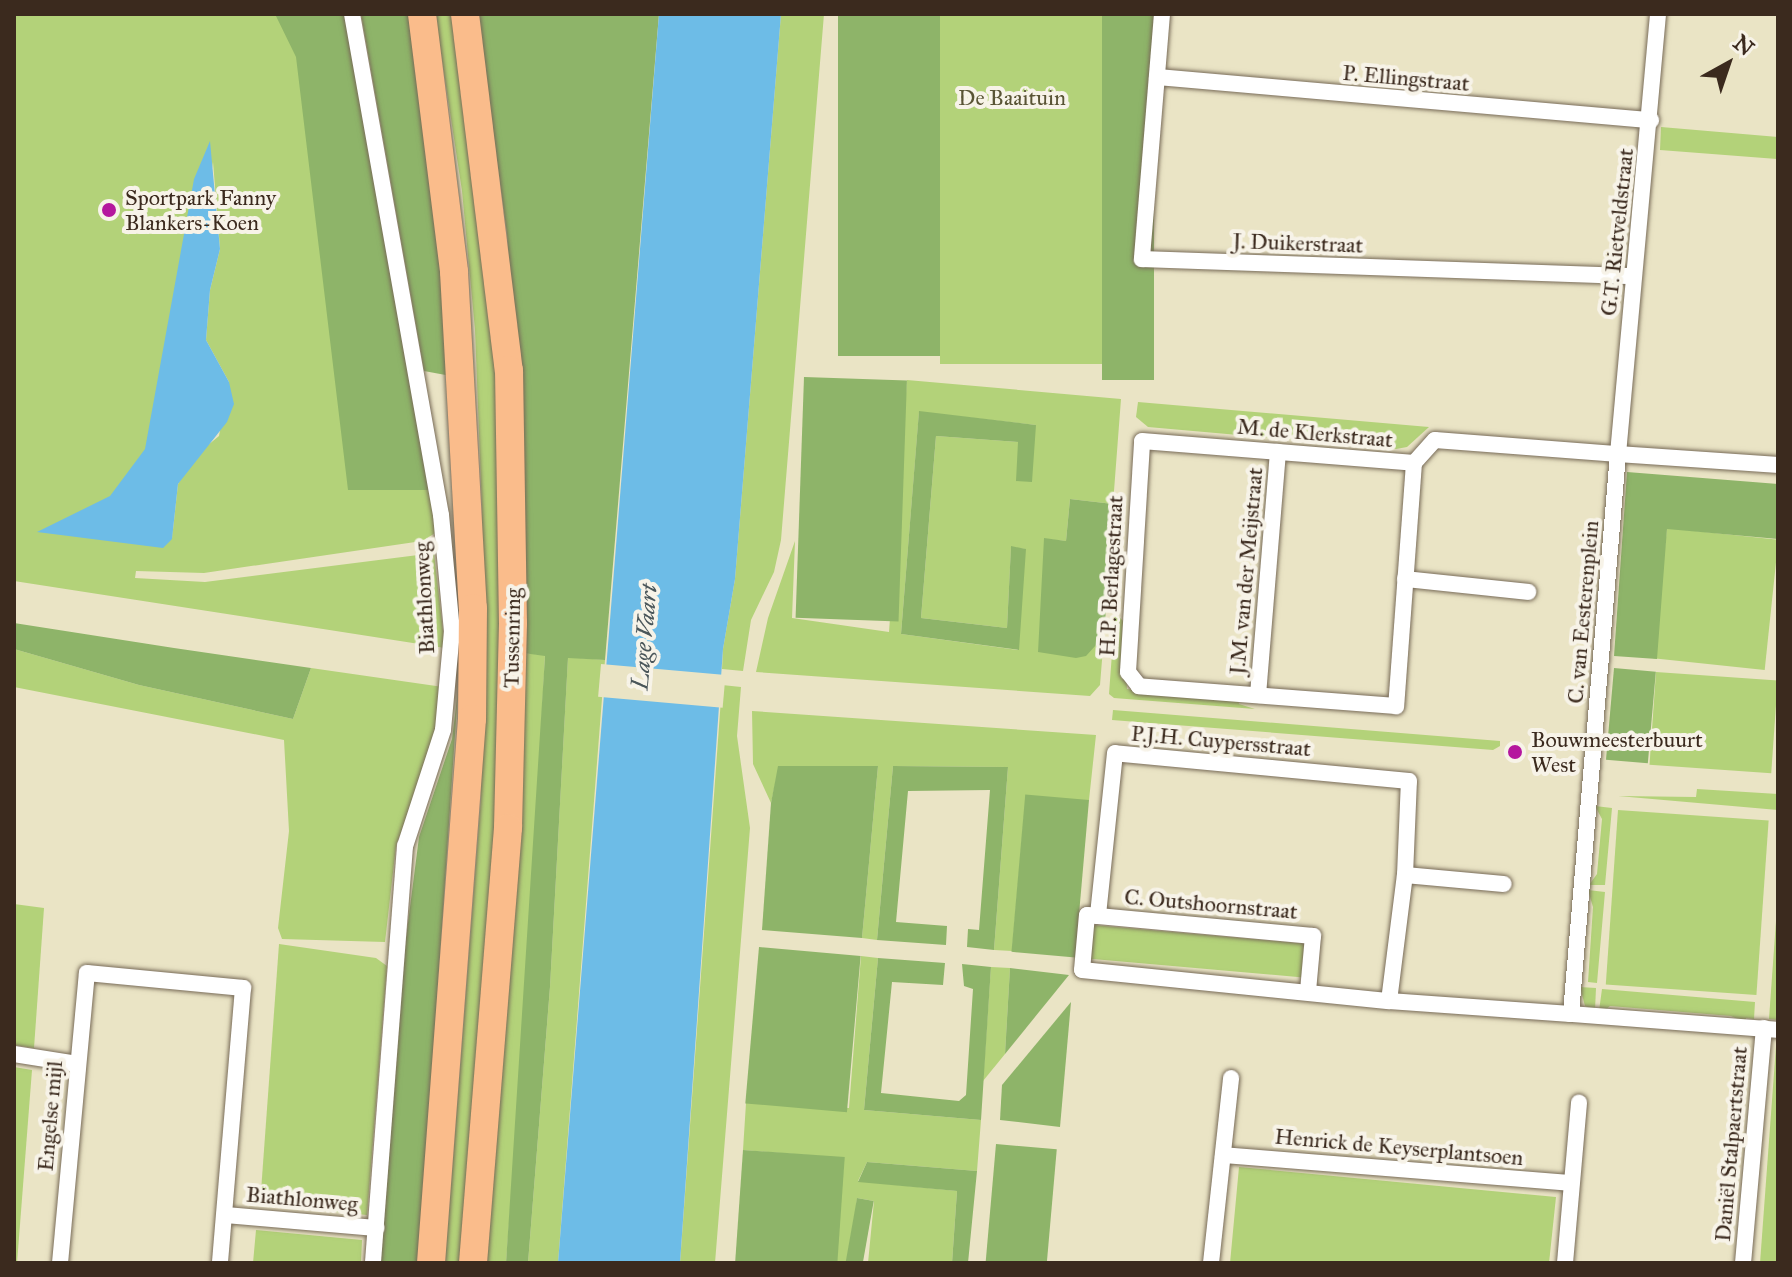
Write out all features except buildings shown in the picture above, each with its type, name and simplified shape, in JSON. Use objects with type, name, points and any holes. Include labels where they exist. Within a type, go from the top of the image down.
[{"type":"highway","name":"Tussenring","points":[[422,14],[454,272],[473,608],[472,719],[431,1263]]},
{"type":"highway","name":"Tussenring","points":[[465,14],[509,370],[513,623],[508,828],[473,1263]]},
{"type":"street","name":"Biathlonweg","points":[[352,14],[441,515],[452,631],[443,730],[405,846],[373,1263]]},
{"type":"street","points":[[1157,77],[1162,14]]},
{"type":"street","name":"G.T. Rietveldstraat","points":[[1618,454],[1651,120],[1658,14]]},
{"type":"street","name":"P. Ellingstraat","points":[[1157,77],[1651,120]]},
{"type":"street","name":"J. Duikerstraat","points":[[1157,77],[1142,259],[1634,276]]},
{"type":"street","name":"M. de Klerkstraat","points":[[1142,441],[1414,463],[1435,440],[1618,454]]},
{"type":"street","name":"H.P. Berlagestraat","points":[[1142,441],[1128,672],[1139,686],[1396,706],[1405,579]]},
{"type":"street","name":"J.M. van der Meijstraat","points":[[1258,695],[1278,452]]},
{"type":"street","points":[[1618,454],[1778,465]]},
{"type":"street","name":"C. van Eesterenplein","points":[[1571,1014],[1618,454]]},
{"type":"street","points":[[1414,463],[1405,579],[1528,592]]},
{"type":"street","name":"P.J.H. Cuypersstraat","points":[[1308,991],[1082,970],[1087,915],[1098,916],[1115,753],[1409,781],[1405,875]]},
{"type":"street","points":[[1389,1001],[1405,875],[1504,884]]},
{"type":"street","name":"C. Outshoornstraat","points":[[1098,916],[1313,936],[1308,991]]},
{"type":"street","name":"Biathlonweg","points":[[87,973],[243,988],[225,1215],[376,1228]]},
{"type":"street","name":"Engelse mijl","points":[[60,1263],[87,973]]},
{"type":"street","points":[[1308,991],[1389,1001],[1771,1029]]},
{"type":"street","name":"Daniël Stalpaertstraat","points":[[1743,1263],[1771,1029]]},
{"type":"street","points":[[14,1054],[77,1064]]},
{"type":"street","points":[[1211,1263],[1231,1078]]},
{"type":"street","points":[[1565,1263],[1579,1103]]},
{"type":"street","name":"Henrick de Keyserplantsoen","points":[[1223,1155],[1571,1183]]},
{"type":"street","points":[[220,1263],[225,1215]]},
{"type":"green space","points":[[14,14],[346,14],[437,532],[422,541],[204,573],[136,571],[135,578],[205,582],[434,553],[445,648],[14,581]],"holes":[[[213,162],[220,249],[210,290],[206,340],[229,382],[219,436],[196,455],[178,484],[172,539],[181,375]]]},
{"type":"green space","points":[[275,14],[346,14],[432,490],[348,490],[296,57]]},
{"type":"green space","points":[[361,14],[410,14],[437,182],[451,376],[424,371]]},
{"type":"green space","points":[[435,14],[456,14],[498,330],[502,476],[497,858],[465,1263],[445,1263],[481,798],[482,510],[475,330],[462,191]]},
{"type":"green space","points":[[477,14],[659,14],[605,660],[568,658],[550,987],[528,1263],[506,1263],[545,656],[523,653],[518,391],[507,234]]},
{"type":"green space","points":[[781,14],[824,14],[781,540],[774,572],[751,620],[743,671],[722,669],[723,649],[735,579]]},
{"type":"green space","points":[[838,14],[940,14],[940,356],[838,356]]},
{"type":"green space","name":"De Baaituin","points":[[940,14],[1102,14],[1102,364],[940,364]]},
{"type":"green space","points":[[1102,14],[1154,14],[1154,380],[1102,380]]},
{"type":"green space","points":[[1661,127],[1778,137],[1778,163],[1777,159],[1660,150]]},
{"type":"green space","points":[[804,377],[907,381],[899,621],[796,618]]},
{"type":"green space","points":[[907,380],[1121,399],[1113,504],[1070,499],[1066,541],[1044,539],[1096,645],[1105,623],[1100,685],[1090,696],[756,672],[768,618],[795,541],[792,618],[889,632]],"holes":[[[919,412],[1036,425],[1018,442],[936,436],[921,618],[1007,628],[1011,547],[1025,549],[1018,650],[901,634]]]},
{"type":"green space","points":[[1138,402],[1429,427],[1407,447],[1396,449],[1148,427],[1136,417]]},
{"type":"green space","points":[[919,411],[1036,425],[1032,482],[1016,481],[1018,442],[936,436],[921,618],[1007,628],[1011,546],[1026,549],[1019,650],[901,634]]},
{"type":"green space","points":[[1627,472],[1778,484],[1778,539],[1667,529],[1657,659],[1614,656]]},
{"type":"green space","points":[[1070,499],[1113,504],[1105,623],[1096,645],[1086,656],[1076,658],[1038,652],[1044,538],[1066,541]]},
{"type":"green space","points":[[1667,528],[1778,540],[1765,670],[1653,658]]},
{"type":"green space","points":[[1115,612],[1123,621],[1127,689],[1238,699],[1239,704],[1255,709],[1114,698],[1109,694]]},
{"type":"green space","points":[[14,623],[311,668],[293,719],[139,685],[14,649]]},
{"type":"green space","points":[[14,649],[139,685],[293,719],[311,668],[443,687],[439,729],[396,846],[385,942],[282,939],[278,928],[289,831],[284,740],[14,687]]},
{"type":"green space","points":[[523,653],[545,655],[529,958],[506,1263],[486,1263],[514,926]]},
{"type":"green space","points":[[568,657],[605,660],[558,1263],[528,1263],[550,987]]},
{"type":"green space","points":[[1614,668],[1656,672],[1648,763],[1606,760]]},
{"type":"green space","points":[[1656,672],[1778,681],[1771,773],[1650,765]]},
{"type":"green space","points":[[722,685],[741,687],[737,736],[750,828],[715,1263],[680,1263]]},
{"type":"green space","points":[[458,691],[419,1263],[378,1263],[400,985],[419,837],[452,739]]},
{"type":"green space","points":[[1113,710],[1500,741],[1500,746],[1493,750],[1112,720]]},
{"type":"green space","points":[[752,711],[1096,735],[1089,800],[1025,805],[1012,951],[994,950],[1008,767],[893,766],[877,940],[862,938],[878,766],[779,766],[771,803],[753,764]]},
{"type":"green space","points":[[778,766],[878,766],[862,938],[762,930],[771,803]]},
{"type":"green space","points":[[893,766],[1008,767],[994,950],[967,947],[968,929],[979,930],[990,790],[908,791],[896,922],[947,926],[946,945],[877,940]]},
{"type":"green space","points":[[1697,789],[1778,794],[1778,810],[1618,796],[1696,797]]},
{"type":"green space","points":[[1025,794],[1089,800],[1075,957],[1011,952]]},
{"type":"green space","points":[[1595,806],[1612,808],[1605,885],[1589,885],[1597,874],[1602,819]]},
{"type":"green space","points":[[1618,810],[1769,821],[1756,995],[1606,985]]},
{"type":"green space","points":[[1588,890],[1605,892],[1597,983],[1588,982],[1593,907]]},
{"type":"green space","points":[[1778,893],[1778,1020],[1769,1019]]},
{"type":"green space","points":[[14,904],[44,908],[34,1048],[14,1045]]},
{"type":"green space","points":[[1093,925],[1306,944],[1303,978],[1090,959]]},
{"type":"green space","points":[[279,944],[376,958],[387,966],[367,1215],[260,1205]]},
{"type":"green space","points":[[759,947],[861,956],[847,1112],[745,1103]]},
{"type":"green space","points":[[861,956],[878,958],[864,1110],[981,1120],[977,1171],[867,1162],[858,1181],[957,1191],[952,1263],[868,1263],[874,1201],[857,1198],[852,1263],[836,1263],[844,1158],[743,1150],[746,1103],[849,1108]]},
{"type":"green space","points":[[878,958],[945,963],[943,985],[892,982],[881,1093],[959,1101],[966,1095],[973,989],[964,986],[962,964],[991,967],[981,1120],[864,1110]]},
{"type":"green space","points":[[991,967],[1010,968],[1005,1054],[983,1081]]},
{"type":"green space","points":[[1010,968],[1069,975],[1005,1054]]},
{"type":"green space","points":[[1580,987],[1596,988],[1595,1010],[1585,1006]]},
{"type":"green space","points":[[1602,989],[1755,1002],[1754,1019],[1746,1018],[1746,1023],[1731,1016],[1610,1006],[1599,1011]]},
{"type":"green space","points":[[1071,1002],[1060,1127],[1000,1120],[1002,1085]]},
{"type":"green space","points":[[1776,1046],[1778,1263],[1760,1263]]},
{"type":"green space","points":[[14,1067],[32,1070],[17,1263],[14,1263]]},
{"type":"green space","points":[[996,1144],[1057,1149],[1047,1263],[986,1263]]},
{"type":"green space","points":[[743,1150],[845,1157],[837,1263],[735,1263]]},
{"type":"green space","points":[[867,1162],[977,1171],[968,1263],[952,1263],[957,1191],[858,1182]]},
{"type":"green space","points":[[1239,1167],[1556,1197],[1549,1263],[1230,1263]]},
{"type":"green space","points":[[857,1198],[874,1201],[863,1263],[846,1262]]},
{"type":"green space","points":[[256,1230],[362,1240],[361,1263],[253,1263]]},
{"type":"water","name":"Lage Vaart","points":[[659,14],[781,14],[735,579],[723,649],[680,1263],[558,1263]]},
{"type":"water","points":[[210,141],[220,249],[210,290],[206,340],[229,382],[234,404],[227,422],[178,484],[172,539],[163,548],[37,532],[110,496],[145,449],[194,179]]},
{"type":"pier","points":[[601,664],[726,675],[723,708],[598,697]]},
{"type":"place","name":"Sportpark Fanny Blankers-Koen","points":[[109,210]]},
{"type":"place","name":"Bouwmeesterbuurt West","points":[[1515,752]]}]
